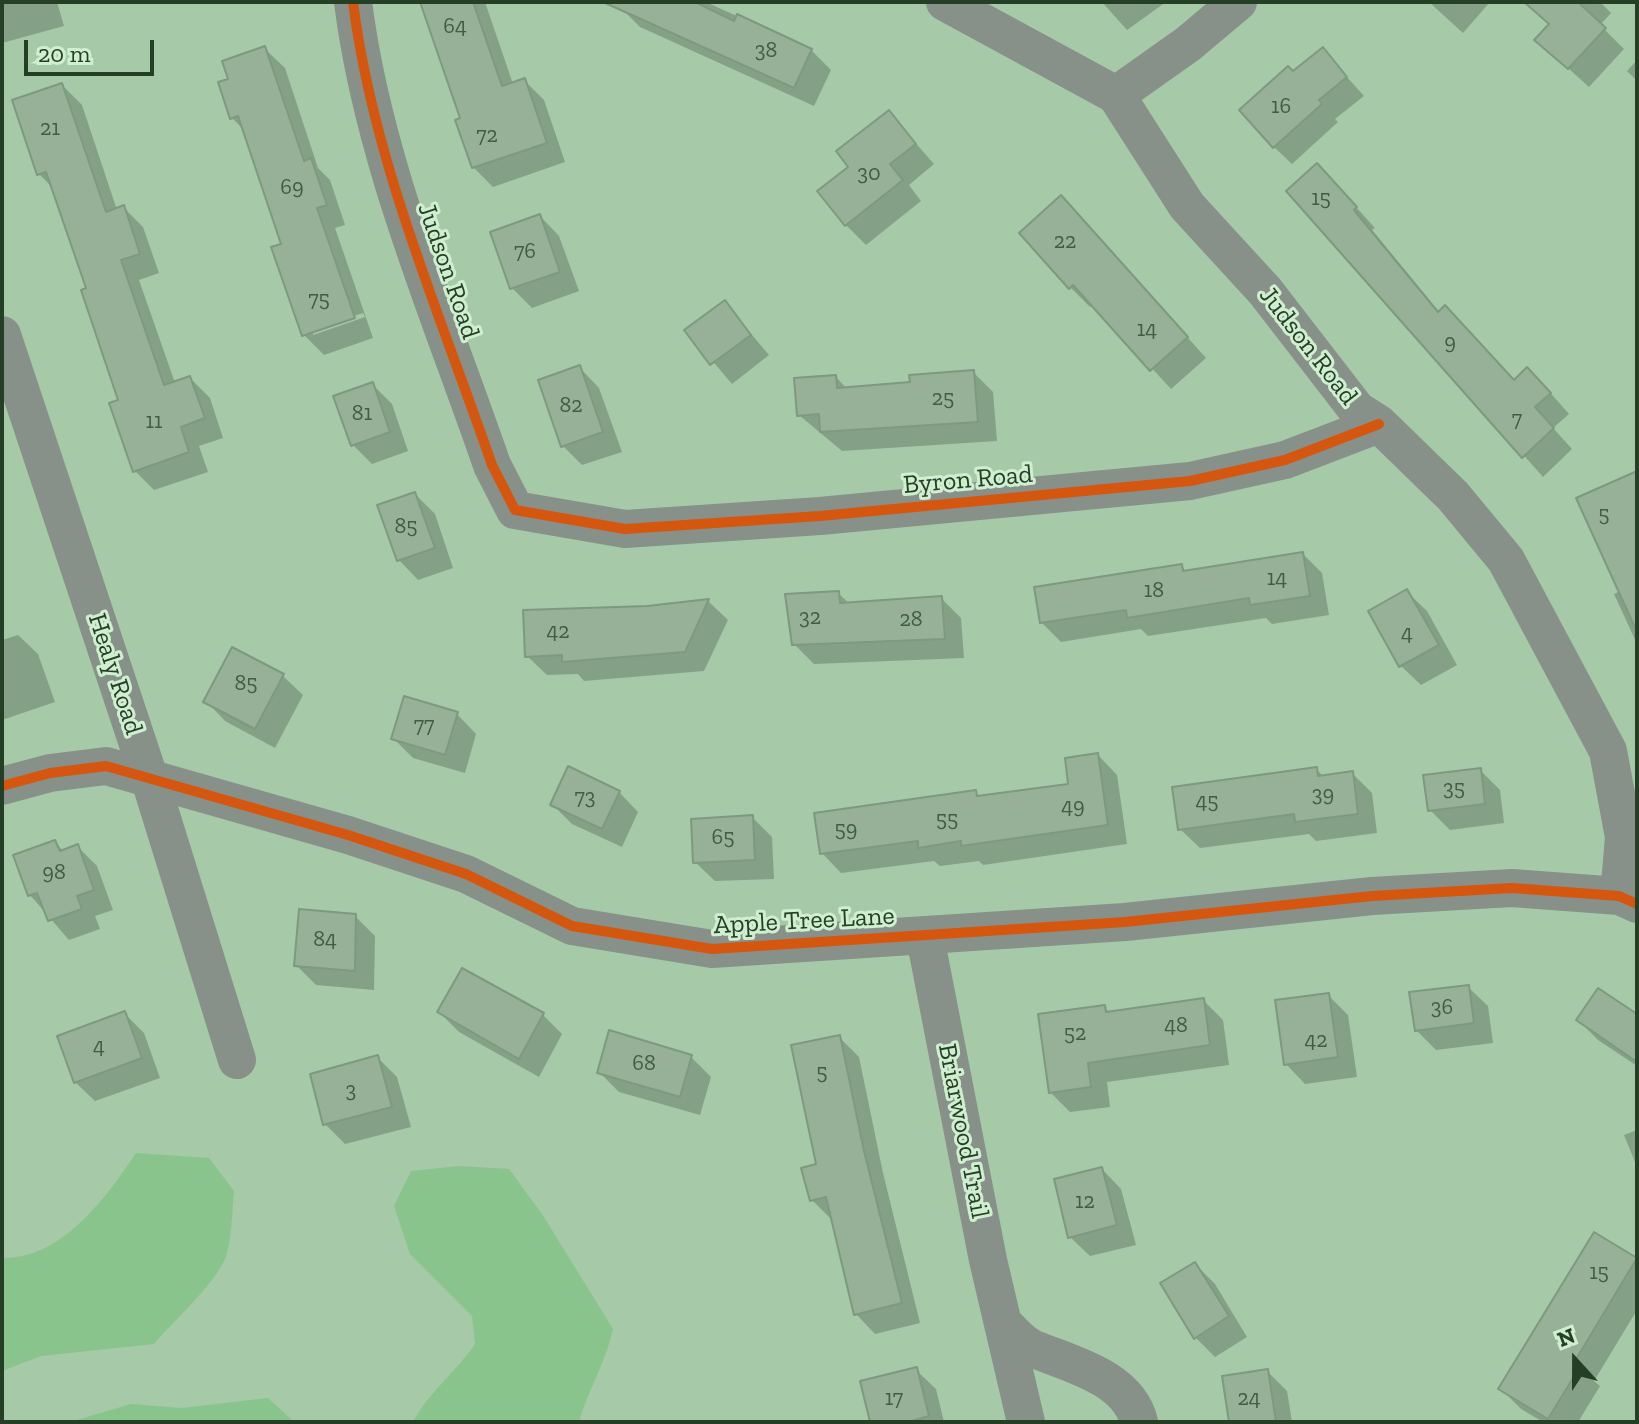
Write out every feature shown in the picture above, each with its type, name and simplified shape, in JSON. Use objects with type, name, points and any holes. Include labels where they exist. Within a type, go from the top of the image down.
[{"type":"street","name":"Judson Road","points":[[353,2],[357,40],[389,166],[492,465],[515,510],[553,518]]},
{"type":"street","name":"Judson Road","points":[[945,2],[1116,95],[1187,206],[1265,291],[1357,410],[1379,424],[1453,496],[1506,560],[1608,751],[1624,837],[1628,900]]},
{"type":"street","points":[[1116,95],[1188,44],[1238,2]]},
{"type":"street","name":"Healy Road","points":[[2,335],[150,780],[237,1060]]},
{"type":"street","name":"Byron Road","points":[[553,518],[625,529],[820,516],[1190,481],[1285,460],[1379,424]]},
{"type":"street","name":"Apple Tree Lane","points":[[2,786],[50,773],[106,766],[348,835],[466,874],[572,926],[712,949],[1125,922],[1372,896],[1512,888],[1628,900]]},
{"type":"street","name":"Briarwood Trail","points":[[925,937],[988,1260],[1026,1422]]},
{"type":"street","points":[[1005,1325],[1031,1348],[1069,1360],[1107,1382],[1121,1394],[1139,1422]]},
{"type":"green space","points":[[136,1153],[209,1158],[234,1191],[230,1238],[223,1264],[154,1344],[41,1356],[2,1371],[2,1258],[24,1256],[63,1237],[111,1189]]},
{"type":"green space","points":[[459,1166],[509,1169],[542,1214],[613,1329],[579,1422],[413,1422],[475,1344],[472,1316],[410,1254],[394,1206],[411,1171]]},
{"type":"green space","points":[[268,1398],[294,1422],[70,1422],[131,1404],[182,1408]]},
{"type":"building","points":[[420,2],[473,2],[502,86],[525,78],[547,143],[472,168],[455,120],[460,118]]},
{"type":"building","points":[[603,2],[695,2],[734,21],[737,14],[812,49],[794,88]]},
{"type":"building","points":[[1524,2],[1578,2],[1606,28],[1568,69],[1534,40],[1549,24]]},
{"type":"building","points":[[265,46],[304,161],[311,158],[327,205],[317,208],[355,318],[302,336],[271,247],[281,244],[238,116],[230,119],[218,82],[228,79],[222,61]]},
{"type":"building","points":[[1323,47],[1347,77],[1319,100],[1322,104],[1273,148],[1239,110],[1288,66],[1293,71]]},
{"type":"building","points":[[62,83],[106,212],[124,205],[140,254],[121,260],[164,385],[190,376],[205,418],[181,427],[189,452],[133,472],[109,403],[118,400],[81,290],[86,288],[46,172],[37,175],[12,100]]},
{"type":"building","points":[[889,110],[916,144],[890,164],[903,180],[845,226],[817,191],[848,167],[836,151]]},
{"type":"building","points":[[1317,163],[1357,207],[1354,210],[1438,312],[1445,305],[1514,380],[1527,367],[1551,393],[1535,407],[1554,428],[1522,458],[1286,191]]},
{"type":"building","points":[[1061,195],[1188,337],[1150,371],[1073,285],[1069,289],[1019,233]]},
{"type":"building","points":[[540,214],[560,272],[510,289],[490,232]]},
{"type":"building","points":[[725,300],[751,335],[710,365],[684,330]]},
{"type":"building","points":[[580,365],[603,432],[561,447],[538,380]]},
{"type":"building","points":[[974,370],[978,422],[820,432],[819,414],[797,416],[794,378],[836,375],[837,388],[910,382],[909,375]]},
{"type":"building","points":[[373,382],[390,432],[351,446],[333,396]]},
{"type":"building","points":[[1637,471],[1637,632],[1576,498]]},
{"type":"building","points":[[415,492],[435,548],[397,561],[377,505]]},
{"type":"building","points":[[1303,552],[1310,596],[1250,605],[1249,598],[1127,618],[1126,610],[1040,623],[1034,587],[1182,564],[1183,571]]},
{"type":"building","points":[[1407,589],[1439,645],[1399,667],[1368,611]]},
{"type":"building","points":[[839,591],[840,603],[942,596],[945,639],[792,645],[785,594]]},
{"type":"building","points":[[709,599],[685,652],[562,662],[562,655],[525,657],[523,610],[647,606]]},
{"type":"building","points":[[232,647],[284,674],[255,729],[203,702]]},
{"type":"building","points":[[404,696],[458,712],[445,755],[391,739]]},
{"type":"building","points":[[1098,753],[1108,825],[961,846],[961,841],[918,848],[918,841],[820,854],[814,813],[976,790],[977,796],[1068,784],[1065,758]]},
{"type":"building","points":[[568,766],[620,791],[602,829],[550,805]]},
{"type":"building","points":[[1317,767],[1318,776],[1353,771],[1358,814],[1295,822],[1294,814],[1178,830],[1172,787]]},
{"type":"building","points":[[1481,768],[1485,804],[1428,811],[1423,775]]},
{"type":"building","points":[[753,815],[755,860],[693,863],[691,819]]},
{"type":"building","points":[[55,840],[60,851],[78,844],[94,890],[77,896],[82,909],[48,921],[37,893],[28,896],[13,855]]},
{"type":"building","points":[[299,909],[356,914],[355,971],[294,966]]},
{"type":"building","points":[[462,968],[544,1013],[519,1059],[437,1012]]},
{"type":"building","points":[[1469,985],[1474,1023],[1415,1031],[1409,992]]},
{"type":"building","points":[[1598,988],[1637,1014],[1637,1062],[1576,1020]]},
{"type":"building","points":[[1329,993],[1338,1057],[1284,1065],[1275,1000]]},
{"type":"building","points":[[1204,998],[1210,1045],[1088,1063],[1091,1087],[1049,1093],[1038,1014],[1105,1005],[1106,1012]]},
{"type":"building","points":[[125,1011],[142,1058],[74,1083],[57,1036]]},
{"type":"building","points":[[609,1030],[692,1055],[680,1097],[597,1073]]},
{"type":"building","points":[[840,1035],[864,1151],[902,1303],[854,1315],[826,1197],[810,1201],[801,1168],[816,1164],[791,1045]]},
{"type":"building","points":[[378,1055],[392,1107],[323,1125],[310,1074]]},
{"type":"building","points":[[1102,1167],[1117,1225],[1068,1238],[1054,1179]]},
{"type":"building","points":[[1594,1232],[1637,1258],[1575,1361],[1581,1365],[1548,1419],[1498,1389]]},
{"type":"building","points":[[1195,1262],[1229,1316],[1194,1339],[1160,1283]]},
{"type":"building","points":[[917,1367],[929,1416],[908,1422],[870,1422],[860,1381]]},
{"type":"building","points":[[1268,1369],[1276,1422],[1229,1422],[1222,1376]]},
{"type":"cycle path","points":[[353,2],[376,120],[410,236],[492,465],[515,510],[625,529],[820,516],[1190,481],[1285,460],[1379,424]]},
{"type":"cycle path","points":[[2,786],[50,773],[106,766],[348,835],[466,874],[572,926],[712,949],[1125,922],[1372,896],[1512,888],[1619,896],[1637,904]]}]
